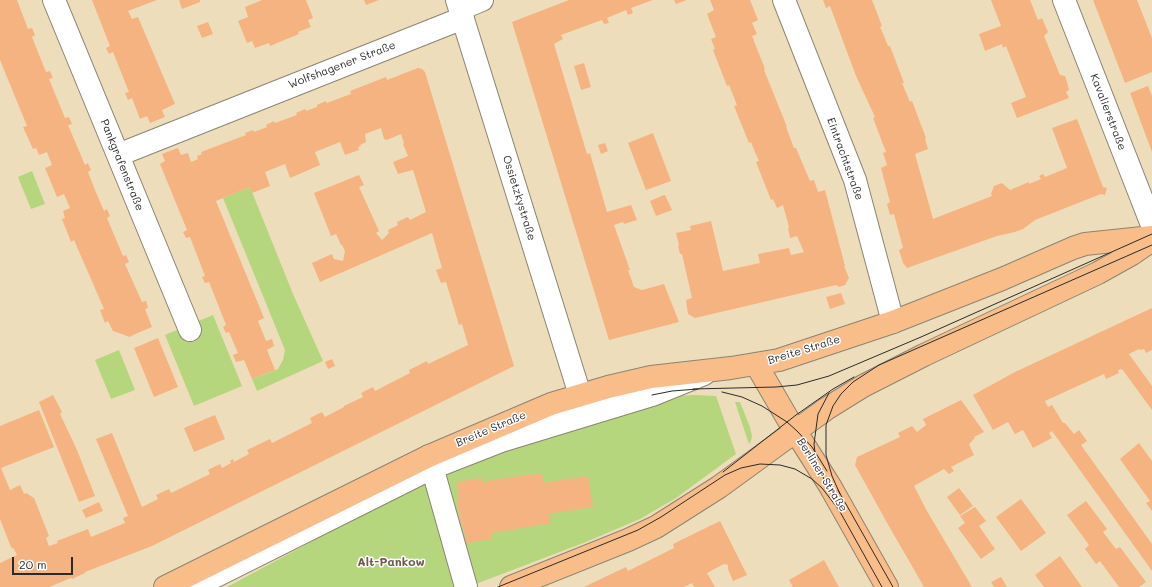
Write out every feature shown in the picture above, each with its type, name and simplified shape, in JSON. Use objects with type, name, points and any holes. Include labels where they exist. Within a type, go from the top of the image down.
[{"type":"main road","name":"Breite Straße","points":[[169,586],[430,462],[529,413],[580,395],[645,378],[779,360],[893,322],[1085,244],[1152,239]]},
{"type":"main road","name":"Breite Straße","points":[[511,587],[628,540],[656,527],[719,487],[835,403],[875,380],[924,355],[1098,273],[1132,254],[1152,239]]},
{"type":"main road","name":"Berliner Straße","points":[[756,364],[830,486],[886,587]]},
{"type":"street","name":"Wolfshagener Straße","points":[[118,155],[221,113],[482,0]]},
{"type":"street","name":"Eintrachtstraße","points":[[784,0],[855,180],[893,322]]},
{"type":"street","name":"Kavalierstraße","points":[[1064,0],[1152,224]]},
{"type":"street","name":"Pankgrafenstraße","points":[[56,4],[190,330]]},
{"type":"street","name":"Ossietzkystraße","points":[[460,9],[580,395]]},
{"type":"street","points":[[194,587],[430,462],[501,442],[652,395],[716,369]]},
{"type":"street","points":[[430,462],[466,587]]},
{"type":"green space","points":[[32,171],[45,204],[31,209],[18,177]]},
{"type":"green space","points":[[250,187],[293,294],[323,361],[257,391],[252,379],[278,369],[283,360],[285,350],[223,198]]},
{"type":"green space","points":[[213,315],[242,386],[194,406],[165,335]]},
{"type":"green space","points":[[119,350],[135,390],[111,399],[95,360]]},
{"type":"green space","points":[[672,396],[716,396],[736,454],[676,498],[640,519],[586,542],[468,587],[227,587],[447,469]]},
{"type":"green space","points":[[735,402],[740,402],[750,427],[752,436],[749,444]]},
{"type":"building","points":[[0,0],[17,0],[28,29],[32,28],[35,35],[32,37],[46,72],[50,71],[53,78],[49,79],[65,118],[69,117],[72,124],[68,125],[85,165],[88,163],[91,170],[88,172],[104,211],[107,209],[110,216],[107,218],[123,256],[126,255],[129,262],[125,264],[142,302],[146,301],[148,308],[145,309],[152,327],[130,337],[113,331],[108,321],[105,323],[100,310],[104,309],[74,240],[71,242],[62,219],[65,218],[63,211],[70,208],[64,194],[57,197],[45,168],[52,165],[47,152],[39,155],[36,148],[33,149],[23,127],[27,126],[0,60]]},
{"type":"building","points":[[92,0],[157,0],[128,11],[132,19],[138,17],[175,104],[162,110],[165,117],[150,123],[147,116],[140,119],[132,98],[128,100],[125,93],[129,92],[113,52],[109,54],[106,48],[110,46]]},
{"type":"building","points":[[179,0],[200,0],[200,2],[182,9]]},
{"type":"building","points":[[262,0],[306,0],[313,18],[308,20],[311,27],[298,32],[299,34],[270,46],[269,43],[255,48],[252,41],[247,43],[238,21],[248,17],[245,7]]},
{"type":"building","points":[[364,0],[379,0],[366,5]]},
{"type":"building","points":[[569,0],[653,0],[631,8],[633,13],[628,15],[626,10],[607,18],[609,23],[604,24],[602,20],[561,35],[563,39],[554,44],[587,154],[590,153],[607,212],[631,205],[637,220],[614,225],[630,270],[628,270],[634,287],[642,290],[664,284],[679,322],[609,340],[512,22]]},
{"type":"building","points":[[674,0],[687,0],[676,4]]},
{"type":"building","points":[[710,0],[750,0],[758,20],[752,23],[757,34],[752,36],[765,69],[764,70],[794,148],[796,148],[810,181],[814,180],[818,192],[825,190],[844,266],[849,278],[845,285],[839,287],[836,285],[695,318],[688,314],[686,300],[692,298],[676,233],[691,230],[690,226],[711,221],[723,271],[760,263],[758,254],[789,248],[791,255],[804,252],[797,236],[790,238],[789,227],[783,205],[777,208],[773,199],[771,200],[756,162],[759,161],[751,142],[749,143],[734,106],[737,105],[729,85],[727,86],[713,50],[715,49],[711,39],[716,37],[707,14],[714,10]]},
{"type":"building","points":[[823,0],[872,0],[882,26],[880,27],[888,46],[890,46],[904,83],[902,83],[910,102],[912,101],[926,138],[928,149],[915,154],[933,219],[992,196],[991,194],[994,186],[1002,183],[1010,190],[1041,179],[1039,176],[1043,174],[1045,177],[1067,168],[1052,128],[1077,119],[1103,187],[1107,188],[1105,195],[1101,194],[1035,220],[1023,229],[1015,232],[997,236],[907,268],[903,263],[899,250],[903,248],[894,214],[890,215],[887,204],[890,202],[881,168],[887,165],[883,153],[886,152],[873,118],[875,117],[856,76],[830,6],[826,8]]},
{"type":"building","points":[[991,0],[1030,0],[1038,20],[1042,18],[1048,32],[1044,36],[1060,75],[1065,76],[1069,90],[1066,92],[1069,98],[1017,118],[1011,103],[1026,97],[1006,46],[1003,48],[1002,44],[985,51],[979,34],[1001,26]]},
{"type":"building","points":[[1093,0],[1137,0],[1152,38],[1152,72],[1125,83]]},
{"type":"building","points":[[208,22],[213,34],[202,38],[197,26]]},
{"type":"building","points":[[584,63],[591,87],[581,90],[574,66]]},
{"type":"building","points":[[418,68],[425,72],[514,366],[152,546],[49,587],[0,587],[0,563],[17,555],[11,547],[0,519],[0,426],[39,410],[54,447],[1,468],[10,490],[20,485],[24,494],[26,493],[34,498],[49,536],[46,538],[49,546],[58,543],[57,541],[88,529],[91,537],[125,523],[123,518],[128,516],[96,439],[112,433],[142,507],[158,499],[156,495],[169,489],[171,493],[210,474],[208,470],[220,464],[222,468],[231,463],[230,461],[233,459],[234,462],[249,454],[247,450],[270,439],[272,443],[312,423],[310,418],[322,412],[325,417],[363,397],[361,393],[373,387],[375,391],[410,373],[409,370],[427,361],[428,364],[468,345],[462,324],[459,325],[446,282],[441,283],[436,270],[442,268],[432,233],[320,282],[312,263],[332,254],[334,259],[343,261],[345,251],[336,234],[331,236],[314,193],[359,175],[364,185],[359,187],[379,231],[376,233],[382,240],[389,233],[388,230],[398,225],[397,222],[408,217],[410,220],[426,212],[413,170],[398,174],[393,162],[408,156],[401,134],[387,140],[384,139],[381,128],[365,134],[366,142],[358,147],[359,150],[345,155],[340,142],[315,152],[320,165],[290,178],[285,164],[265,172],[270,186],[252,193],[250,187],[216,201],[264,318],[258,321],[266,341],[272,339],[274,346],[267,350],[275,370],[252,379],[244,360],[236,362],[233,355],[238,353],[229,332],[226,333],[223,327],[226,325],[209,282],[205,283],[202,277],[205,276],[190,237],[186,238],[183,232],[187,230],[160,164],[165,161],[162,154],[178,148],[181,155],[188,153],[191,162],[198,159],[197,156],[202,154],[201,152],[246,135],[245,133],[253,130],[254,132],[267,127],[266,125],[274,121],[275,123],[297,115],[296,113],[305,109],[306,111],[317,107],[317,105],[326,101],[327,103],[351,94],[350,91],[386,77],[387,80]]},
{"type":"building","points":[[1148,86],[1152,96],[1152,152],[1130,93]]},
{"type":"building","points":[[653,133],[671,181],[646,190],[628,143]]},
{"type":"building","points":[[605,143],[608,151],[601,154],[598,145]]},
{"type":"building","points":[[664,195],[672,210],[656,216],[650,201]]},
{"type":"building","points":[[841,293],[845,304],[830,309],[826,297]]},
{"type":"building","points":[[1152,308],[1152,350],[1146,353],[1144,349],[1139,349],[1129,354],[1152,386],[1152,410],[1122,369],[1118,370],[1119,373],[1106,379],[1104,374],[1045,401],[1048,407],[1052,405],[1063,423],[1065,423],[1074,434],[1079,430],[1087,441],[1081,445],[1152,544],[1152,571],[1052,431],[1049,433],[1052,438],[1033,448],[1023,430],[1015,434],[1008,422],[993,430],[973,395],[1015,372]]},
{"type":"building","points":[[158,338],[178,387],[154,397],[134,348]]},
{"type":"building","points":[[332,359],[335,366],[328,369],[325,362]]},
{"type":"building","points":[[53,395],[62,412],[60,414],[77,450],[95,496],[79,502],[39,402]]},
{"type":"building","points":[[961,400],[984,432],[974,437],[975,438],[969,444],[974,455],[951,467],[954,471],[949,474],[944,469],[914,486],[972,587],[924,587],[855,465],[857,457],[900,437],[898,433],[912,426],[917,432],[926,425],[923,419]]},
{"type":"building","points":[[215,415],[225,439],[194,452],[184,428]]},
{"type":"building","points":[[1139,443],[1152,461],[1152,511],[1146,503],[1150,501],[1120,459]]},
{"type":"building","points":[[539,473],[543,476],[543,483],[588,476],[593,507],[547,514],[550,516],[551,520],[549,524],[543,525],[541,523],[540,525],[491,533],[492,539],[466,543],[463,526],[461,526],[457,499],[459,499],[457,482],[482,478],[482,482],[532,474],[534,476],[535,474]]},
{"type":"building","points":[[959,488],[973,506],[960,515],[947,497]]},
{"type":"building","points":[[1021,499],[1046,533],[1021,551],[996,517]]},
{"type":"building","points":[[1086,501],[1107,529],[1103,532],[1116,549],[1120,547],[1146,582],[1139,587],[1119,587],[1100,561],[1096,564],[1085,549],[1089,545],[1067,515]]},
{"type":"building","points":[[99,502],[103,511],[86,518],[82,510]]},
{"type":"building","points":[[975,507],[986,521],[979,526],[995,549],[981,559],[958,528],[965,523],[960,516]]},
{"type":"building","points":[[720,521],[747,575],[733,581],[728,565],[724,564],[707,573],[715,587],[694,587],[692,583],[684,587],[584,587],[626,567],[628,571],[674,548],[673,544]]},
{"type":"building","points":[[1060,556],[1082,587],[1044,587],[1035,575]]},
{"type":"building","points":[[824,560],[839,587],[793,587],[789,580]]},
{"type":"building","points":[[1001,577],[1007,587],[994,587],[991,582]]},
{"type":"tram line","points":[[693,389],[797,385],[829,376],[921,337],[1152,234]]},
{"type":"tram line","points":[[840,494],[832,476],[826,455],[826,425],[833,406],[841,394],[853,382],[879,365],[1152,245]]},
{"type":"tram line","points":[[723,472],[796,415],[833,389],[854,377]]},
{"type":"tram line","points":[[652,395],[672,391],[698,389]]},
{"type":"tram line","points":[[722,392],[742,397],[762,406],[787,422],[812,447],[827,471]]},
{"type":"tram line","points":[[829,393],[818,414],[814,444],[816,461],[829,491]]},
{"type":"tram line","points":[[498,587],[638,530],[661,517],[725,475],[741,468],[760,464],[780,465],[795,469],[812,479],[822,488],[839,510],[882,587]]},
{"type":"tram line","points":[[838,490],[893,587]]},
{"type":"district","name":"Alt-Pankow","points":[[391,562]]}]
